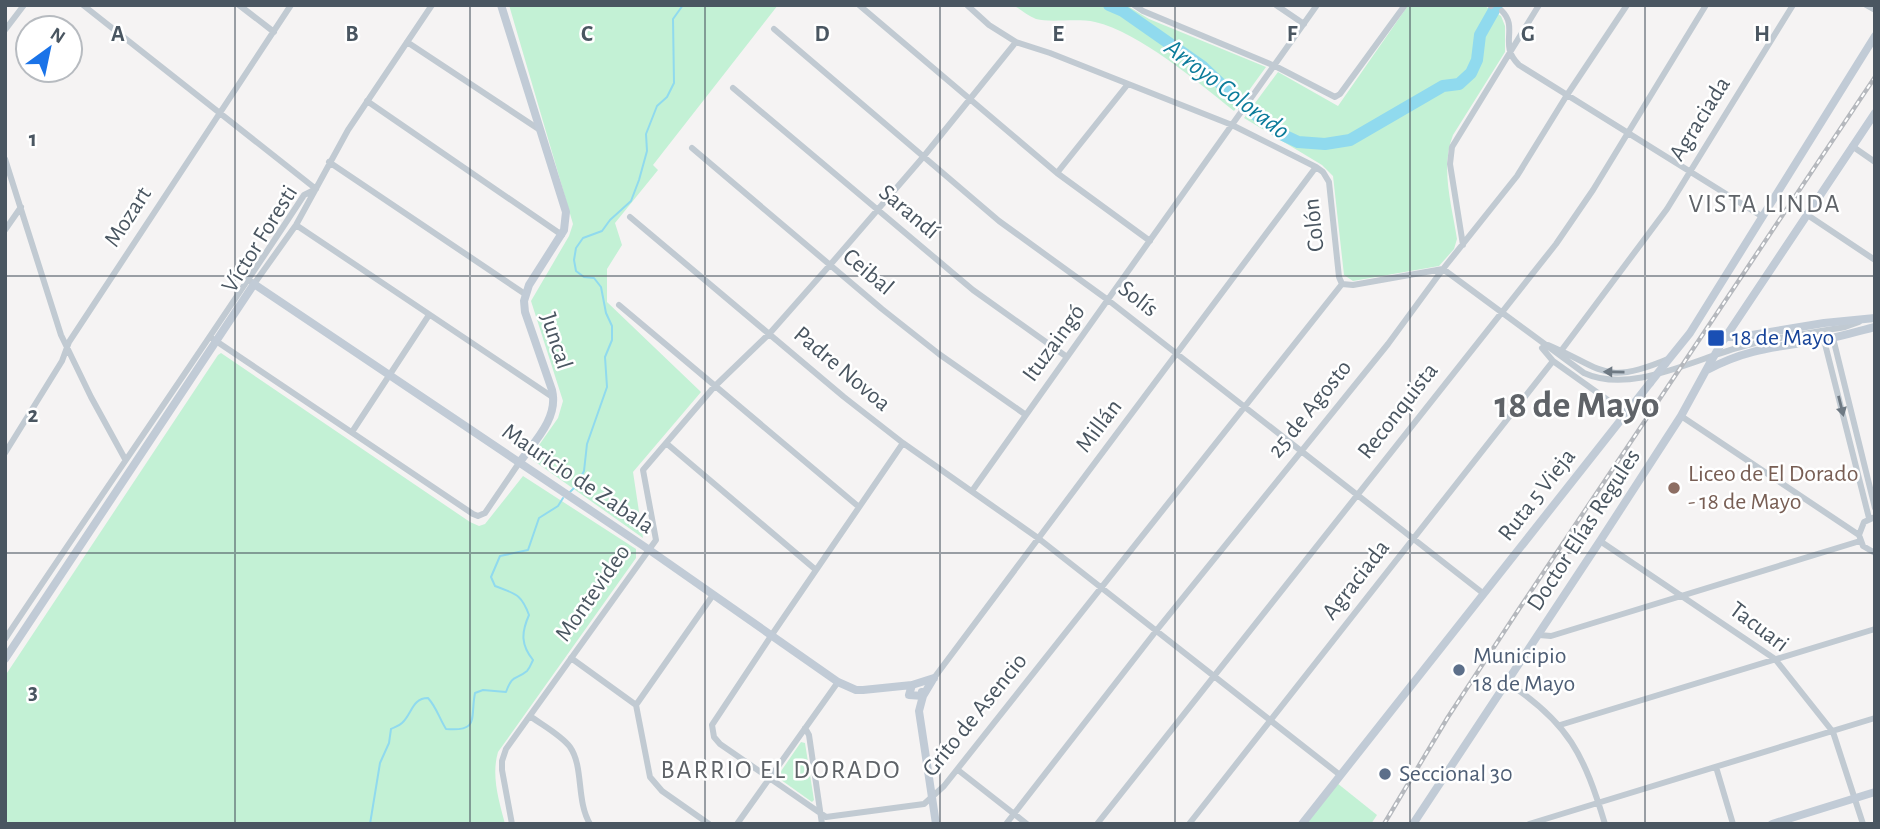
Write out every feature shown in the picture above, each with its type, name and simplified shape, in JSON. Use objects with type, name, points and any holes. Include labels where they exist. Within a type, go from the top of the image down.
[{"type":"street","points":[[5,30],[24,5]]},
{"type":"street","points":[[83,5],[316,189],[329,162],[367,101],[432,5]]},
{"type":"street","points":[[239,5],[274,32]]},
{"type":"street","name":"Mozart","points":[[5,453],[67,349],[291,5]]},
{"type":"street","points":[[367,101],[562,235],[566,212],[501,5]]},
{"type":"street","points":[[859,5],[1057,173],[1150,241]]},
{"type":"street","name":"Colón","points":[[967,5],[989,25],[1016,42],[1232,125],[1316,167],[1329,182],[1342,284],[1353,285],[1443,269]]},
{"type":"street","points":[[1134,5],[1275,66],[1332,97],[1340,94],[1405,5]]},
{"type":"street","points":[[1276,5],[1304,24]]},
{"type":"street","name":"Ituzaingó","points":[[972,491],[1317,5]]},
{"type":"street","points":[[1463,245],[1450,164],[1452,147],[1539,5]]},
{"type":"street","name":"25 de Agosto","points":[[1006,824],[1156,631],[1388,344],[1517,176],[1567,94],[1627,5]]},
{"type":"street","name":"Reconquista","points":[[1097,824],[1556,244],[1593,190],[1706,5]]},
{"type":"street","name":"Agraciada","points":[[1561,351],[1667,209],[1793,5]]},
{"type":"street","points":[[1866,5],[1875,10]]},
{"type":"street","points":[[1502,11],[1509,21],[1509,51],[1520,65],[1763,217]]},
{"type":"street","name":"Solís","points":[[774,29],[999,221],[1108,300],[1484,594]]},
{"type":"street","name":"Ruta 5 Vieja","points":[[1302,824],[1690,333],[1875,36]]},
{"type":"street","points":[[407,42],[541,131]]},
{"type":"street","name":"Montevideo","points":[[512,824],[502,761],[506,749],[656,540],[643,470],[714,387],[770,333],[830,265],[924,156],[1016,42]]},
{"type":"street","points":[[1057,173],[1128,84]]},
{"type":"street","name":"Sarandí","points":[[733,88],[973,290],[1067,357]]},
{"type":"street","name":"Doctor Elías Regules","points":[[1413,824],[1601,541],[1681,416],[1724,340],[1875,113]]},
{"type":"street","points":[[1852,146],[1875,162]]},
{"type":"street","name":"Ceibal","points":[[692,148],[911,332],[1026,415]]},
{"type":"street","points":[[5,159],[61,335],[125,459]]},
{"type":"street","points":[[329,162],[525,294]]},
{"type":"street","name":"Millán","points":[[919,711],[923,696],[934,678],[1316,167]]},
{"type":"street","name":"Víctor Foresti","points":[[251,282],[296,225],[316,189]]},
{"type":"street","name":"Víctor Foresti","points":[[5,659],[251,282],[304,195],[316,189]]},
{"type":"street","points":[[5,230],[21,207]]},
{"type":"street","points":[[1806,214],[1875,260]]},
{"type":"street","name":"Padre Novoa","points":[[630,217],[844,397],[903,443],[1038,538],[1340,775]]},
{"type":"street","points":[[296,225],[554,398]]},
{"type":"street","name":"Juncal","points":[[352,432],[464,509],[478,516],[485,513],[554,411],[554,398],[525,312],[525,294],[562,235]]},
{"type":"street","points":[[1443,269],[1536,340],[1597,379],[1631,380],[1742,346],[1845,327],[1872,318]]},
{"type":"street","name":"Mauricio de Zabala","points":[[251,282],[648,549],[838,682],[856,690],[915,685],[934,678]]},
{"type":"street","name":"Grito de Asencio","points":[[821,816],[831,818],[923,804],[933,797],[958,770],[1342,284]]},
{"type":"street","points":[[619,305],[859,507]]},
{"type":"street","points":[[213,339],[352,432],[429,315]]},
{"type":"street","points":[[1724,340],[1824,323],[1872,318]]},
{"type":"street","points":[[1845,327],[1873,328]]},
{"type":"street","points":[[1708,366],[1754,350],[1828,339],[1873,328]]},
{"type":"street","name":"Víctor Foresti","points":[[5,639],[125,459],[213,339]]},
{"type":"street","points":[[1828,339],[1875,508]]},
{"type":"street","points":[[1828,339],[1872,517],[1860,528],[1860,538]]},
{"type":"street","points":[[1536,340],[1595,369],[1613,373],[1667,361]]},
{"type":"street","points":[[1536,340],[1553,361],[1626,413]]},
{"type":"street","name":"Agraciada","points":[[1189,824],[1553,361]]},
{"type":"street","points":[[1681,416],[1860,538],[1868,550],[1875,553]]},
{"type":"street","points":[[666,443],[816,570]]},
{"type":"street","points":[[821,816],[720,744],[714,737],[712,725],[903,443]]},
{"type":"street","points":[[1539,635],[1551,636],[1860,538]]},
{"type":"street","name":"Tacuari","points":[[1601,541],[1775,659],[1833,732],[1863,824]]},
{"type":"street","points":[[636,705],[713,595]]},
{"type":"street","points":[[1560,725],[1875,629]]},
{"type":"street","points":[[571,658],[636,705],[650,778],[662,791],[709,824]]},
{"type":"street","points":[[737,824],[838,682]]},
{"type":"street","points":[[1508,683],[1546,710],[1560,725],[1582,758],[1605,824]]},
{"type":"street","points":[[909,695],[915,685],[923,696]]},
{"type":"street","points":[[894,686],[909,695],[923,696]]},
{"type":"street","points":[[909,695],[919,711],[936,824]]},
{"type":"street","points":[[530,716],[569,745],[574,754],[583,812],[590,824]]},
{"type":"street","points":[[1529,824],[1875,718]]},
{"type":"street","points":[[804,728],[809,735],[822,824]]},
{"type":"street","points":[[1716,767],[1733,824]]},
{"type":"street","points":[[958,770],[1027,824]]},
{"type":"street","points":[[1772,824],[1875,792]]},
{"type":"green space","points":[[509,5],[778,5],[653,165],[658,170],[615,223],[622,245],[607,269],[607,302],[701,392],[633,472],[643,538],[530,458],[558,418],[563,401],[531,301],[569,236],[573,224]]},
{"type":"green space","points":[[1013,5],[1126,5],[1149,19],[1266,67],[1234,111],[1168,60],[1130,36],[1095,22],[1036,19]]},
{"type":"green space","points":[[1483,5],[1501,16],[1505,26],[1505,52],[1453,135],[1449,148],[1448,187],[1457,239],[1454,249],[1439,266],[1353,281],[1344,275],[1333,176],[1322,165],[1244,118],[1278,72],[1338,106],[1407,7]]},
{"type":"green space","points":[[221,353],[470,522],[479,526],[485,524],[523,476],[636,549],[636,558],[498,752],[496,779],[505,824],[5,824],[5,676]]},
{"type":"green space","points":[[801,742],[805,743],[814,800],[812,802],[777,777]]},
{"type":"green space","points":[[1337,783],[1377,815],[1371,824],[1305,824]]},
{"type":"waterway","points":[[570,492],[584,471],[587,444],[607,387],[605,357],[612,340],[612,326],[606,313],[601,287],[594,278],[584,277],[576,271],[576,248],[583,238],[602,231],[631,201],[647,151],[646,134],[657,106],[667,97],[674,83],[673,19],[683,5]]},
{"type":"waterway","points":[[712,5],[717,5]]},
{"type":"waterway","name":"Arroyo Colorado","points":[[1109,5],[1123,11],[1203,67],[1243,105],[1281,134],[1298,142],[1325,144],[1350,140],[1443,86],[1459,84],[1471,73],[1477,60],[1480,35],[1497,5]]},
{"type":"waterway","points":[[370,824],[380,763],[389,743],[391,729],[402,723],[415,704],[428,698],[446,729],[464,728],[469,726],[473,716],[475,693],[483,690],[506,692],[513,680],[529,669],[533,660],[526,649],[524,639],[529,615],[523,602],[516,595],[495,586],[491,577],[500,556],[528,550],[539,518],[558,506],[563,498]]},
{"type":"railway","points":[[1384,824],[1448,717],[1875,77]]},
{"type":"place","name":"18 de Mayo","points":[[1716,338]]},
{"type":"place","name":"Liceo de El Dorado - 18 de Mayo","points":[[1674,488]]},
{"type":"place","name":"Municipio 18 de Mayo","points":[[1459,670]]},
{"type":"place","name":"Seccional 30","points":[[1385,774]]},
{"type":"district","name":"VISTA LINDA","points":[[1765,204]]},
{"type":"district","name":"18 de Mayo","points":[[1577,406]]},
{"type":"district","name":"BARRIO EL DORADO","points":[[781,770]]}]
